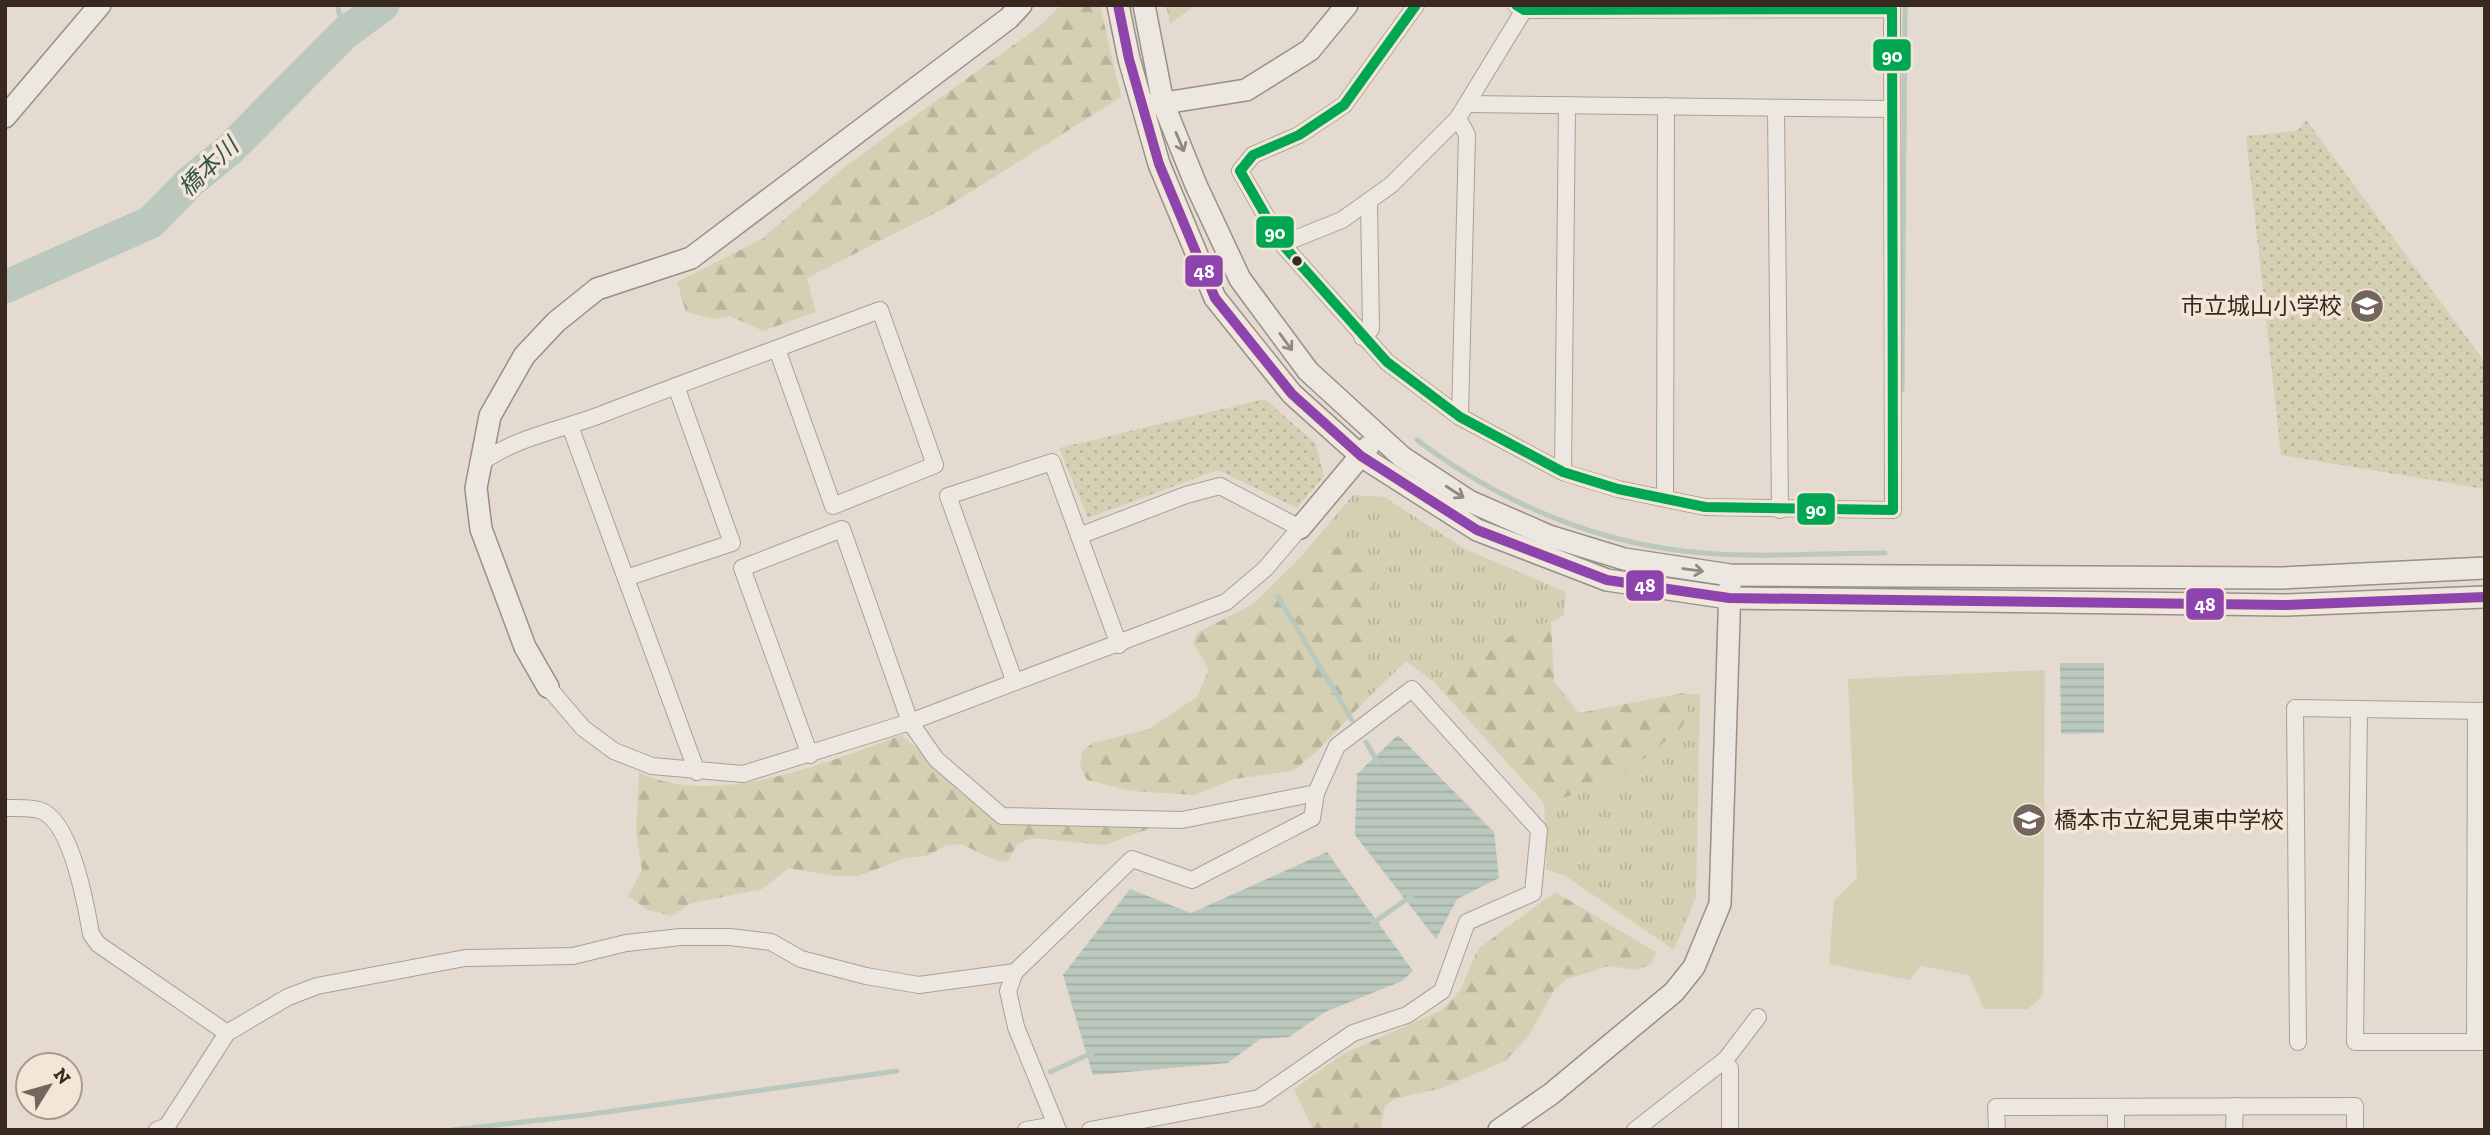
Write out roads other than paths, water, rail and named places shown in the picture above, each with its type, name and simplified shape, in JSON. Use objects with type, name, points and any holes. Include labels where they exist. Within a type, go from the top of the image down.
[{"type":"street","points":[[5,117],[100,5]]},
{"type":"street","points":[[1021,5],[1009,18],[691,258],[597,289],[556,322],[524,356],[490,416],[478,465],[476,488],[481,529],[525,647],[548,687],[583,728],[614,751],[652,766],[743,774],[810,755],[910,722],[1014,680],[1119,645],[1226,602],[1265,569],[1377,434]]},
{"type":"street","points":[[1118,5],[1129,59],[1169,194],[1215,298],[1292,394],[1361,456],[1477,530],[1607,580],[1729,598],[2286,605],[2485,597]]},
{"type":"street","points":[[1144,5],[1163,103],[1196,185],[1240,279],[1308,372],[1402,457],[1469,501],[1549,536],[1624,559],[1730,575],[2283,579],[2485,568]]},
{"type":"street","points":[[1142,107],[1246,90],[1310,50],[1347,5]]},
{"type":"street","points":[[1282,244],[1342,220],[1391,185],[1458,118],[1520,8],[1892,9],[1893,509],[1780,510],[1705,507],[1563,472],[1460,417],[1387,362],[1362,338],[1282,244],[1240,171],[1253,155],[1299,135],[1344,105],[1416,5]]},
{"type":"street","points":[[1468,104],[1892,109]]},
{"type":"street","points":[[1563,472],[1567,105]]},
{"type":"street","points":[[1665,498],[1666,106]]},
{"type":"street","points":[[1776,108],[1780,510]]},
{"type":"street","points":[[1458,118],[1467,135],[1460,417]]},
{"type":"street","points":[[1362,338],[1371,329],[1369,201]]},
{"type":"street","points":[[478,465],[502,448],[550,430],[570,426],[880,310],[935,465],[833,506],[777,349]]},
{"type":"street","points":[[626,578],[732,542],[676,386]]},
{"type":"street","points":[[570,426],[697,772]]},
{"type":"street","points":[[1014,680],[948,496],[1052,462],[1119,645]]},
{"type":"street","points":[[1079,536],[1186,495],[1220,486],[1300,528]]},
{"type":"street","points":[[810,755],[742,568],[842,529],[910,722],[936,759],[1002,816],[1182,820],[1316,793]]},
{"type":"street","points":[[1499,1130],[1551,1094],[1674,992],[1694,967],[1720,904],[1730,575]]},
{"type":"street","points":[[1026,1130],[1056,1127],[1016,1027],[1008,991],[1015,972],[1132,859],[1192,880],[1312,818],[1316,793],[1338,746],[1412,689],[1539,830],[1533,893],[1467,922],[1442,991],[1407,1015],[1353,1033],[1259,1098],[1090,1130]]},
{"type":"street","points":[[2298,1042],[2295,708],[2359,709],[2481,711],[2480,1042],[2355,1042],[2359,709]]},
{"type":"street","points":[[5,808],[40,810],[51,818],[75,858],[91,934],[97,944],[227,1033]]},
{"type":"street","points":[[157,1130],[167,1126],[227,1033],[288,997],[317,986],[466,958],[573,956],[626,943],[681,937],[771,942],[801,959],[866,976],[919,985],[1015,972]]},
{"type":"street","points":[[1635,1130],[1726,1059],[1758,1017]]},
{"type":"street","points":[[1730,1068],[1730,1130]]},
{"type":"street","points":[[2235,1106],[2235,1130]]},
{"type":"street","points":[[1997,1130],[1996,1107],[2355,1106],[2355,1130]]},
{"type":"street","points":[[2116,1107],[2116,1130]]},
{"type":"waterway","points":[[337,5],[345,33]]},
{"type":"waterway","name":"橋本川","points":[[5,287],[151,222],[191,181],[229,150],[345,33],[383,5]]},
{"type":"waterway","points":[[1902,390],[1905,5]]},
{"type":"waterway","points":[[1417,440],[1449,463],[1517,501],[1552,517],[1627,541],[1704,553],[1885,553]]},
{"type":"waterway","points":[[1278,597],[1352,720]]},
{"type":"waterway","points":[[1366,742],[1378,763]]},
{"type":"waterway","points":[[1373,923],[1411,896]]},
{"type":"waterway","points":[[1050,1072],[1092,1053]]},
{"type":"waterway","points":[[451,1130],[585,1115],[897,1071]]},
{"type":"place","name":"市立城山小学校","points":[[2367,306]]},
{"type":"place","name":"橋本市立紀見東中学校","points":[[2029,820]]}]
